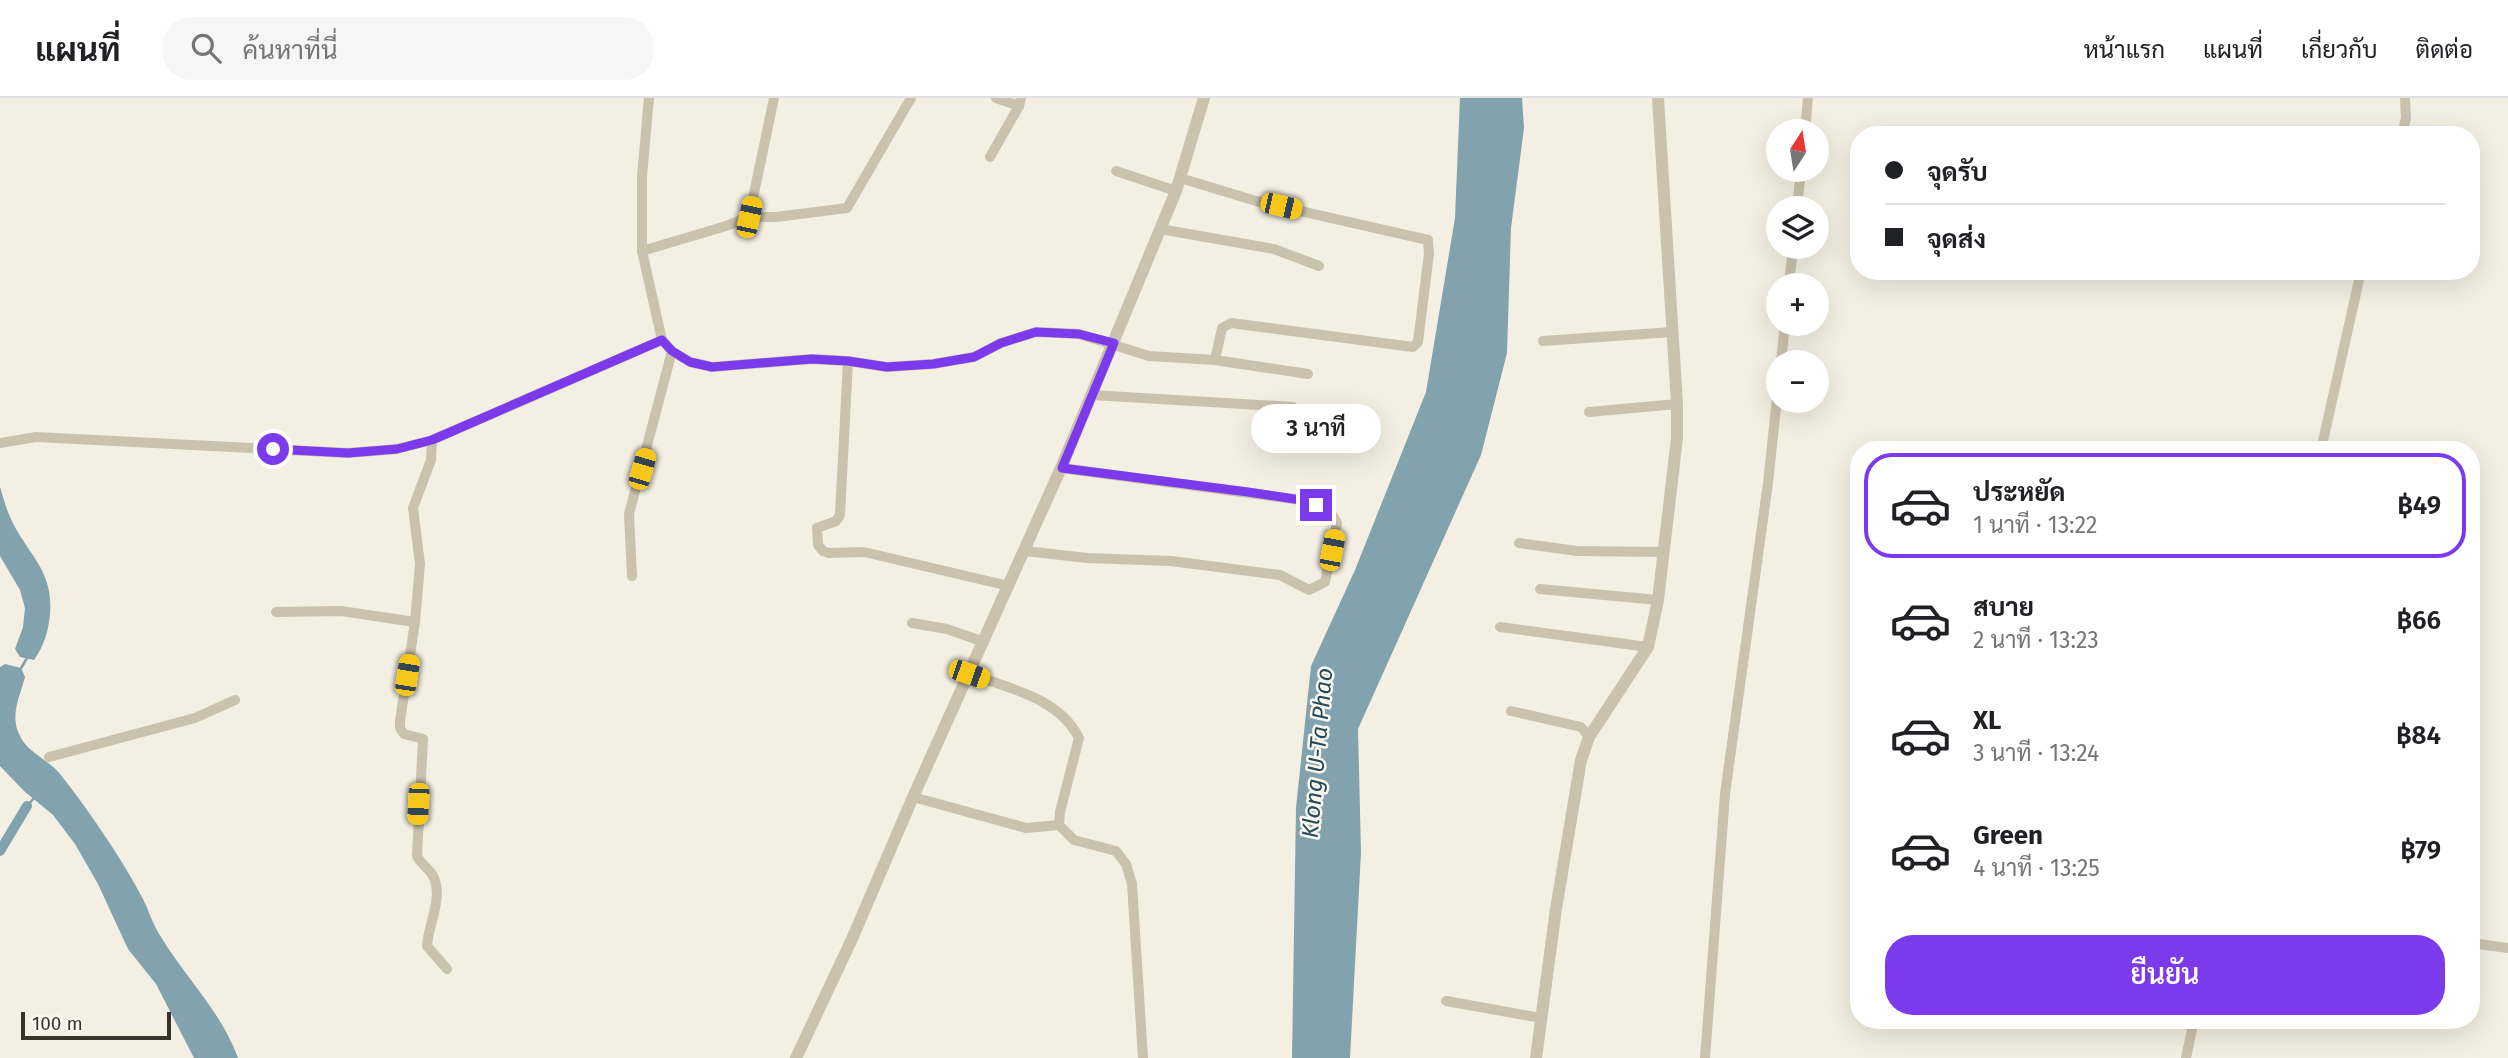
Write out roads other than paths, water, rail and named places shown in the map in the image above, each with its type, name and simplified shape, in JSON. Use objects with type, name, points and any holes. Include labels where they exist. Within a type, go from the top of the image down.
[{"type":"street","points":[[649,98],[642,176],[642,251],[662,340],[672,351],[690,362],[712,367],[812,359],[887,367],[933,364],[974,357],[1001,343],[1036,332],[1079,334],[1149,356],[1215,360],[1308,374]]},
{"type":"street","points":[[749,217],[774,98]]},
{"type":"street","points":[[642,251],[749,217],[776,217],[847,208],[911,98]]},
{"type":"street","points":[[990,157],[1020,102],[996,98]]},
{"type":"street","points":[[796,1058],[852,939],[913,797],[1062,468],[1178,185],[1204,98]]},
{"type":"street","points":[[1536,1058],[1556,909],[1581,760],[1589,737],[1648,647],[1658,600],[1677,439],[1677,404],[1658,98]]},
{"type":"street","points":[[1806,119],[1808,98]]},
{"type":"street","points":[[2404,126],[2405,98]]},
{"type":"street","points":[[1116,171],[1428,240],[1429,254],[1418,342],[1413,347],[1231,323],[1222,328],[1215,360]]},
{"type":"street","points":[[1160,229],[1274,249],[1319,266]]},
{"type":"street","points":[[2323,441],[2359,280]]},
{"type":"street","points":[[1543,341],[1672,332]]},
{"type":"street","points":[[0,443],[36,437],[348,453],[397,449],[432,440],[662,340]]},
{"type":"street","points":[[632,576],[629,514],[672,351]]},
{"type":"street","points":[[848,361],[840,515],[836,521],[817,528],[818,545],[822,551],[864,552],[1009,586]]},
{"type":"street","points":[[1093,395],[1293,407]]},
{"type":"street","points":[[1588,412],[1677,404]]},
{"type":"street","points":[[1705,1058],[1725,794],[1775,413]]},
{"type":"street","points":[[432,440],[431,460],[412,508],[420,564],[400,728],[404,734],[423,739],[417,856],[419,862],[432,873],[436,885],[427,946],[447,969]]},
{"type":"street","points":[[1025,551],[1087,558],[1171,561],[1280,575],[1309,590],[1325,582],[1337,523],[1330,511],[1301,500],[1062,468]]},
{"type":"street","points":[[1519,542],[1577,551],[1663,552]]},
{"type":"street","points":[[1540,589],[1658,600]]},
{"type":"street","points":[[276,612],[341,611],[415,622]]},
{"type":"street","points":[[912,623],[947,629],[984,642]]},
{"type":"street","points":[[1500,627],[1648,647]]},
{"type":"street","points":[[969,674],[1041,699],[1079,738],[1060,811],[1059,825],[1074,840],[1116,850],[1126,864],[1132,884],[1143,1058]]},
{"type":"street","points":[[49,757],[195,718],[235,700]]},
{"type":"street","points":[[1511,711],[1581,727],[1589,737]]},
{"type":"street","points":[[913,797],[1026,828],[1059,825]]},
{"type":"street","points":[[2480,944],[2508,948]]},
{"type":"street","points":[[1446,1000],[1541,1018]]},
{"type":"street","points":[[2186,1058],[2192,1029]]},
{"type":"water","name":"Klong U-Ta Phao","points":[[1460,98],[1522,98],[1524,128],[1511,228],[1507,353],[1481,455],[1358,729],[1361,852],[1350,1058],[1292,1058],[1296,808],[1311,666],[1355,570],[1426,392],[1455,218]]},
{"type":"water","points":[[0,487],[10,517],[38,563],[48,586],[48,627],[34,660],[20,657],[15,649],[23,627],[25,608],[20,590],[0,556]]},
{"type":"water","points":[[5,664],[21,668],[25,677],[15,720],[23,741],[60,774],[104,835],[135,884],[158,932],[223,1026],[238,1058],[194,1058],[156,984],[128,949],[98,884],[75,844],[53,815],[0,766],[0,667]]},
{"type":"waterway","points":[[20,670],[27,658]]},
{"type":"waterway","points":[[27,806],[34,798]]},
{"type":"waterway","points":[[0,851],[27,806]]}]
